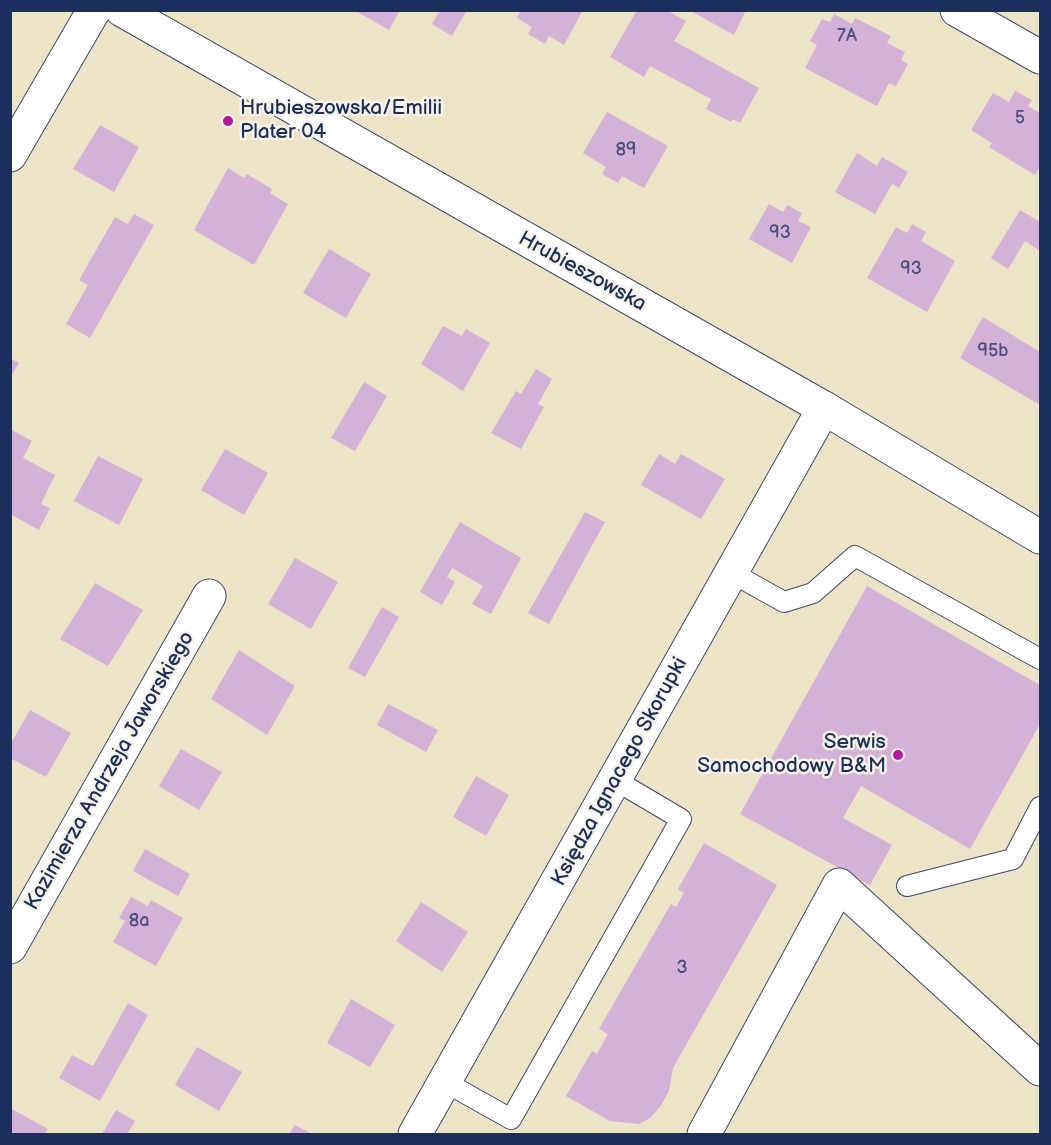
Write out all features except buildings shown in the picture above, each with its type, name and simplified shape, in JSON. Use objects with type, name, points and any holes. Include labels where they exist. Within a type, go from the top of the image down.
[{"type":"street","points":[[10,156],[94,10]]},
{"type":"street","name":"Hrubieszowska","points":[[122,10],[824,408],[1041,537]]},
{"type":"street","points":[[957,10],[1041,57]]},
{"type":"street","name":"Księdza Ignacego Skorupki","points":[[415,1134],[824,408]]},
{"type":"street","name":"Kazimierza Andrzeja Jaworskiego","points":[[10,947],[209,596]]},
{"type":"street","points":[[705,1134],[839,885],[1041,1070]]},
{"type":"lane","points":[[732,573],[784,602],[813,593],[855,556],[1041,659]]},
{"type":"lane","points":[[445,1082],[506,1127],[681,819],[615,780]]},
{"type":"lane","points":[[907,886],[1012,859],[1041,807]]},
{"type":"place","name":"Hrubieszowska/Emilii Plater 04","points":[[228,121]]},
{"type":"place","name":"Serwis Samochodowy B&M","points":[[898,755]]}]
